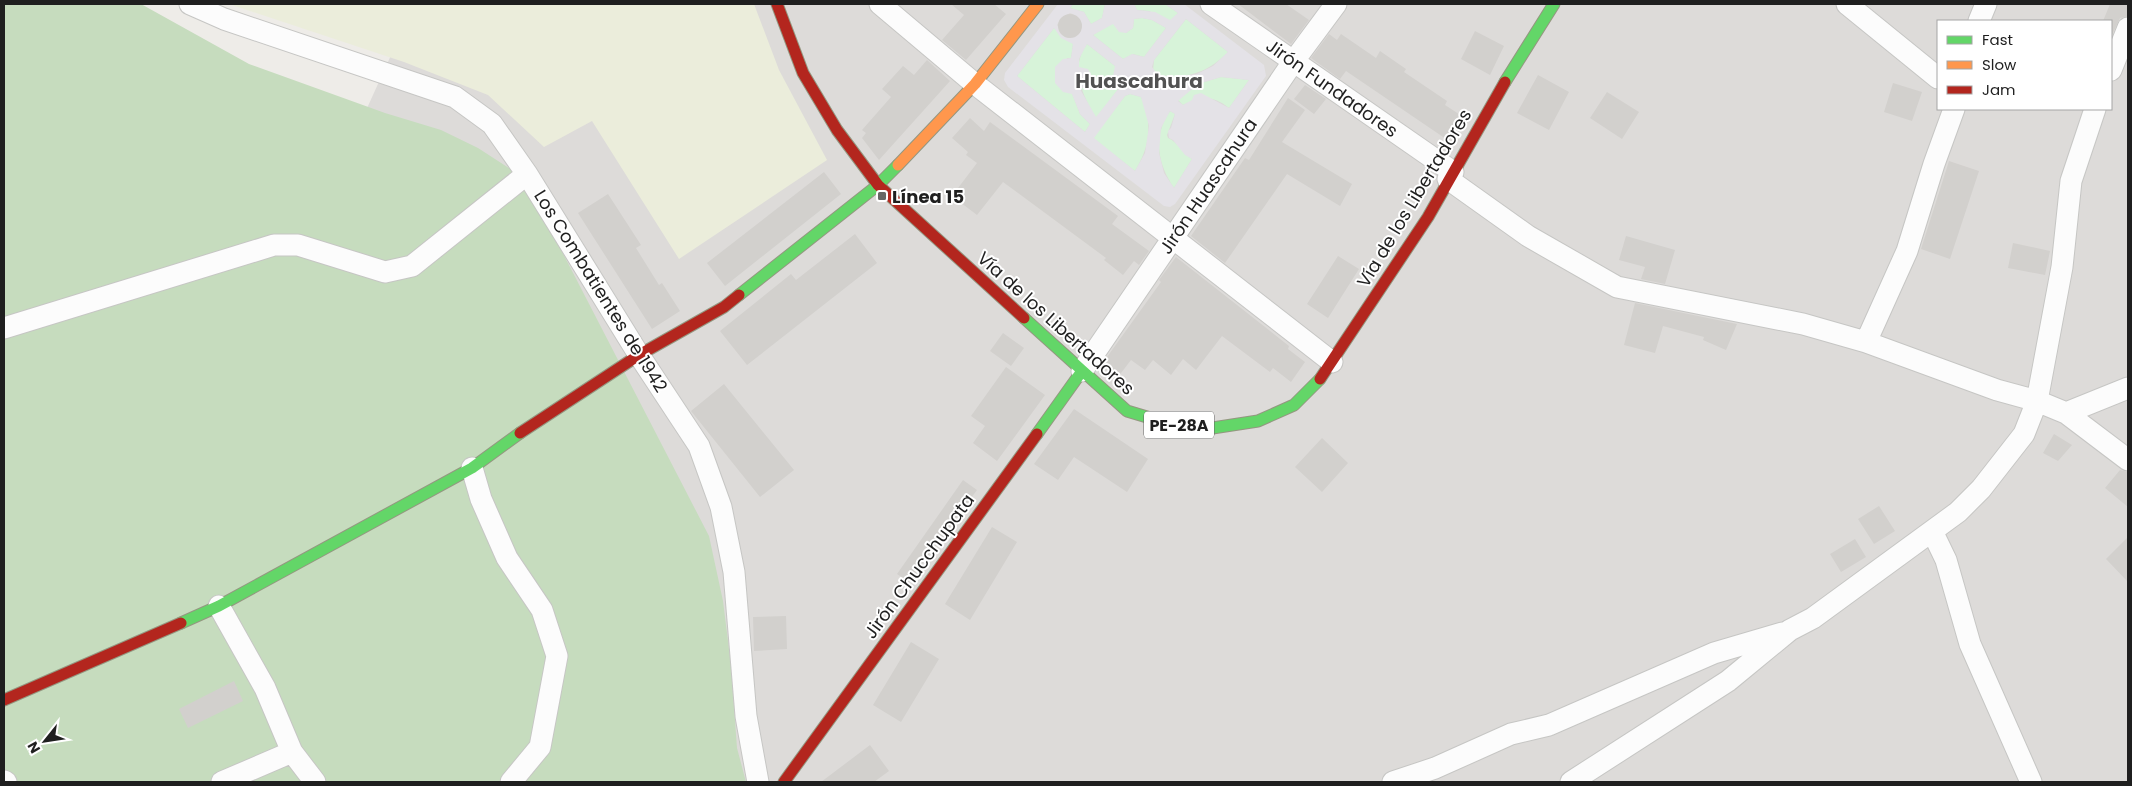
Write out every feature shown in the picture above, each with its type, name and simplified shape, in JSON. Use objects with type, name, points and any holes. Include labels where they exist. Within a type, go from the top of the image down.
[{"type":"main road","name":"Vía de los Libertadores","points":[[777,4],[803,73],[837,130],[878,185],[1127,411],[1168,423],[1206,430],[1258,421],[1294,405],[1315,386],[1428,217],[1490,106],[1554,4]]},
{"type":"main road","points":[[4,700],[219,606],[472,468],[546,414],[639,355],[724,307],[878,185],[975,84],[1038,4]]},
{"type":"main road","name":"Jirón Chucchupata","points":[[784,782],[1082,371]]},
{"type":"street","name":"Los Combatientes de 1942","points":[[190,4],[224,19],[455,97],[492,124],[527,174],[639,355],[699,446],[721,508],[734,572],[746,716],[758,782]]},
{"type":"street","points":[[880,4],[975,84],[1332,362]]},
{"type":"street","name":"Jirón Fundadores","points":[[1211,4],[1451,175],[1528,236],[1617,287],[1802,324],[1866,342],[1997,390],[2037,400],[2066,413],[2128,460]]},
{"type":"street","name":"Jirón Huascahura","points":[[1082,371],[1293,62],[1336,4]]},
{"type":"street","points":[[1846,4],[1937,77]]},
{"type":"street","points":[[1979,20],[1986,4]]},
{"type":"street","points":[[2112,68],[2128,28]]},
{"type":"street","points":[[1866,342],[1907,251],[1934,164],[1954,110]]},
{"type":"street","points":[[1393,782],[1435,768],[1511,734],[1548,725],[1714,653],[1790,630],[1813,618],[1958,512],[1981,489],[2024,434],[2037,400],[2062,267],[2072,181],[2095,110]]},
{"type":"street","points":[[4,328],[274,245],[298,245],[385,272],[412,266],[527,174]]},
{"type":"street","points":[[2066,413],[2128,388]]},
{"type":"street","points":[[472,468],[481,500],[507,558],[542,610],[558,656],[540,747],[511,782]]},
{"type":"street","points":[[1932,531],[1946,560],[1970,644],[2031,782]]},
{"type":"street","points":[[219,606],[265,688],[292,752],[315,782]]},
{"type":"street","points":[[1571,782],[1728,681],[1790,630]]},
{"type":"street","points":[[222,782],[292,752]]},
{"type":"shaded area","points":[[633,4],[2128,4],[2128,782],[4,782],[329,192],[407,20]]},
{"type":"shaded area","points":[[1058,4],[1073,4],[1070,8],[1084,12],[1091,24],[1102,18],[1105,4],[1134,4],[1137,10],[1155,12],[1170,20],[1178,13],[1165,4],[1184,4],[1264,65],[1266,76],[1175,204],[1170,207],[1164,206],[1008,87],[1004,80],[1005,73]],"holes":[[[1070,13],[1077,16],[1082,26],[1080,32],[1069,38],[1063,36],[1057,25],[1060,19]],[[1142,18],[1152,20],[1166,28],[1144,57],[1132,54],[1123,59],[1093,35],[1113,24],[1119,32],[1126,33],[1133,28],[1134,19]],[[1186,19],[1228,52],[1213,66],[1197,74],[1177,77],[1158,75],[1152,67],[1154,60]],[[1054,28],[1061,38],[1073,44],[1071,58],[1063,59],[1055,67],[1055,83],[1063,92],[1072,94],[1080,114],[1090,124],[1085,132],[1017,76]],[[1087,44],[1115,66],[1113,76],[1119,88],[1096,117],[1080,89],[1086,87],[1091,81],[1091,74],[1088,69],[1079,67],[1079,59]],[[1221,77],[1249,80],[1229,108],[1201,93],[1194,95],[1192,100],[1183,105],[1178,101],[1198,84]],[[1130,94],[1141,97],[1149,126],[1145,153],[1135,171],[1094,138],[1125,96]],[[1170,111],[1175,114],[1171,128],[1168,131],[1169,138],[1173,140],[1185,155],[1192,159],[1174,188],[1164,173],[1159,153],[1161,128]]]},
{"type":"green space","points":[[4,4],[141,4],[249,64],[385,113],[441,130],[478,148],[524,178],[709,536],[723,601],[731,665],[737,748],[746,782],[4,782]]},
{"type":"green space","points":[[229,4],[754,4],[779,70],[827,160],[679,259],[592,121],[544,147],[488,95],[404,62]]},
{"type":"green space","points":[[1073,4],[1105,4],[1102,18],[1091,24],[1084,12],[1070,8]]},
{"type":"green space","points":[[1134,4],[1165,4],[1178,13],[1171,21],[1149,11],[1137,10]]},
{"type":"green space","points":[[1134,19],[1152,20],[1166,28],[1144,57],[1133,54],[1123,59],[1093,35],[1113,23],[1126,33],[1133,28]]},
{"type":"green space","points":[[1186,19],[1228,52],[1213,65],[1196,73],[1168,77],[1158,76],[1153,70],[1154,60]]},
{"type":"green space","points":[[1054,28],[1073,44],[1071,58],[1067,58],[1069,93],[1072,93],[1080,114],[1090,124],[1085,132],[1017,76]]},
{"type":"green space","points":[[1087,44],[1115,66],[1115,82],[1119,88],[1096,118],[1080,82],[1079,63]]},
{"type":"green space","points":[[1221,77],[1249,80],[1229,108],[1217,101],[1206,98],[1183,105],[1178,100],[1198,84]]},
{"type":"green space","points":[[1130,94],[1141,97],[1145,107],[1148,126],[1147,144],[1135,171],[1093,138],[1125,96]]},
{"type":"green space","points":[[1170,111],[1175,114],[1167,135],[1168,138],[1175,142],[1192,159],[1174,188],[1164,170],[1159,150],[1161,131]]},
{"type":"building","points":[[951,4],[994,4],[1006,14],[966,60],[942,40],[964,15]]},
{"type":"building","points":[[1238,4],[1286,4],[1309,20],[1291,44]]},
{"type":"building","points":[[2110,4],[2128,4],[2128,16],[2120,18],[2112,35],[2112,20],[2103,20]]},
{"type":"building","points":[[1070,14],[1075,15],[1081,21],[1081,31],[1075,37],[1070,38],[1065,37],[1059,31],[1058,26],[1059,21],[1065,15]]},
{"type":"building","points":[[1475,31],[1504,46],[1490,75],[1461,59]]},
{"type":"building","points":[[1329,34],[1337,40],[1341,34],[1376,58],[1380,51],[1406,69],[1404,72],[1447,101],[1445,105],[1465,118],[1449,141],[1346,71],[1340,79],[1311,58]]},
{"type":"building","points":[[927,60],[950,81],[879,160],[862,138],[866,133],[862,130],[891,97],[882,89],[903,66],[914,75]]},
{"type":"building","points":[[1538,75],[1569,92],[1549,130],[1517,113]]},
{"type":"building","points":[[1893,83],[1922,92],[1912,121],[1884,112]]},
{"type":"building","points":[[1305,85],[1326,99],[1314,114],[1294,99]]},
{"type":"building","points":[[1607,92],[1639,112],[1622,139],[1590,118]]},
{"type":"building","points":[[1288,98],[1305,110],[1282,142],[1352,184],[1340,206],[1287,174],[1225,263],[1191,236],[1245,158],[1249,160]]},
{"type":"building","points":[[970,118],[984,131],[990,122],[1118,216],[1112,224],[1149,251],[1139,265],[1134,261],[1123,275],[1104,260],[1106,258],[1003,182],[977,215],[952,196],[977,163],[966,155],[968,152],[952,138]]},
{"type":"building","points":[[1949,161],[1979,171],[1950,259],[1921,249]]},
{"type":"building","points":[[824,172],[841,194],[725,286],[707,263]]},
{"type":"building","points":[[608,194],[641,245],[636,248],[659,285],[662,283],[680,311],[652,329],[578,213]]},
{"type":"building","points":[[855,234],[877,263],[747,365],[720,331],[791,274],[796,280]]},
{"type":"building","points":[[1626,236],[1675,250],[1665,284],[1641,279],[1645,267],[1619,260]]},
{"type":"building","points":[[2013,243],[2050,251],[2045,275],[2008,268]]},
{"type":"building","points":[[1338,256],[1359,269],[1328,318],[1307,304]]},
{"type":"building","points":[[1176,257],[1289,346],[1288,349],[1305,362],[1291,382],[1273,368],[1270,372],[1222,336],[1196,370],[1183,359],[1171,375],[1153,360],[1145,370],[1131,360],[1118,377],[1102,364],[1161,282],[1159,280]]},
{"type":"building","points":[[1635,303],[1737,324],[1726,350],[1703,340],[1704,337],[1663,326],[1655,353],[1624,345]]},
{"type":"building","points":[[1003,333],[1024,348],[1011,366],[990,351]]},
{"type":"building","points":[[1006,367],[1045,395],[997,461],[973,443],[985,426],[971,416]]},
{"type":"building","points":[[724,384],[794,470],[760,497],[691,411]]},
{"type":"building","points":[[1074,409],[1148,459],[1127,492],[1074,457],[1058,480],[1034,464]]},
{"type":"building","points":[[2054,434],[2072,445],[2058,461],[2043,453]]},
{"type":"building","points":[[1322,438],[1348,463],[1322,492],[1295,467]]},
{"type":"building","points":[[2120,470],[2128,472],[2128,507],[2105,488]]},
{"type":"building","points":[[963,480],[977,490],[909,582],[897,574]]},
{"type":"building","points":[[1879,506],[1895,531],[1874,544],[1858,519]]},
{"type":"building","points":[[992,527],[1017,542],[970,620],[945,604]]},
{"type":"building","points":[[2128,537],[2128,582],[2106,559]]},
{"type":"building","points":[[1855,539],[1866,557],[1841,572],[1830,554]]},
{"type":"building","points":[[786,616],[787,649],[754,651],[753,617]]},
{"type":"building","points":[[911,642],[939,659],[901,722],[873,705]]},
{"type":"building","points":[[234,681],[243,701],[188,728],[179,709]]},
{"type":"building","points":[[870,745],[889,771],[874,782],[821,782]]},
{"type":"traffic: fast","points":[[1505,82],[1554,4]]},
{"type":"traffic: fast","points":[[739,295],[878,185],[898,165]]},
{"type":"traffic: fast","points":[[1024,318],[1127,411],[1167,423],[1206,429],[1258,421],[1294,405],[1320,379]]},
{"type":"traffic: fast","points":[[1037,434],[1082,371]]},
{"type":"traffic: fast","points":[[181,623],[219,606],[472,468],[520,433]]},
{"type":"traffic: slow","points":[[898,165],[975,84],[1038,4]]},
{"type":"traffic: jam","points":[[777,4],[803,73],[837,130],[878,185],[1024,318]]},
{"type":"traffic: jam","points":[[1320,379],[1428,217],[1505,82]]},
{"type":"traffic: jam","points":[[520,433],[639,355],[724,307],[739,295]]},
{"type":"traffic: jam","points":[[784,782],[1037,434]]},
{"type":"traffic: jam","points":[[4,700],[181,623]]},
{"type":"place","name":"Línea 15","points":[[882,196]]},
{"type":"district","name":"Huascahura","points":[[1139,81]]}]
